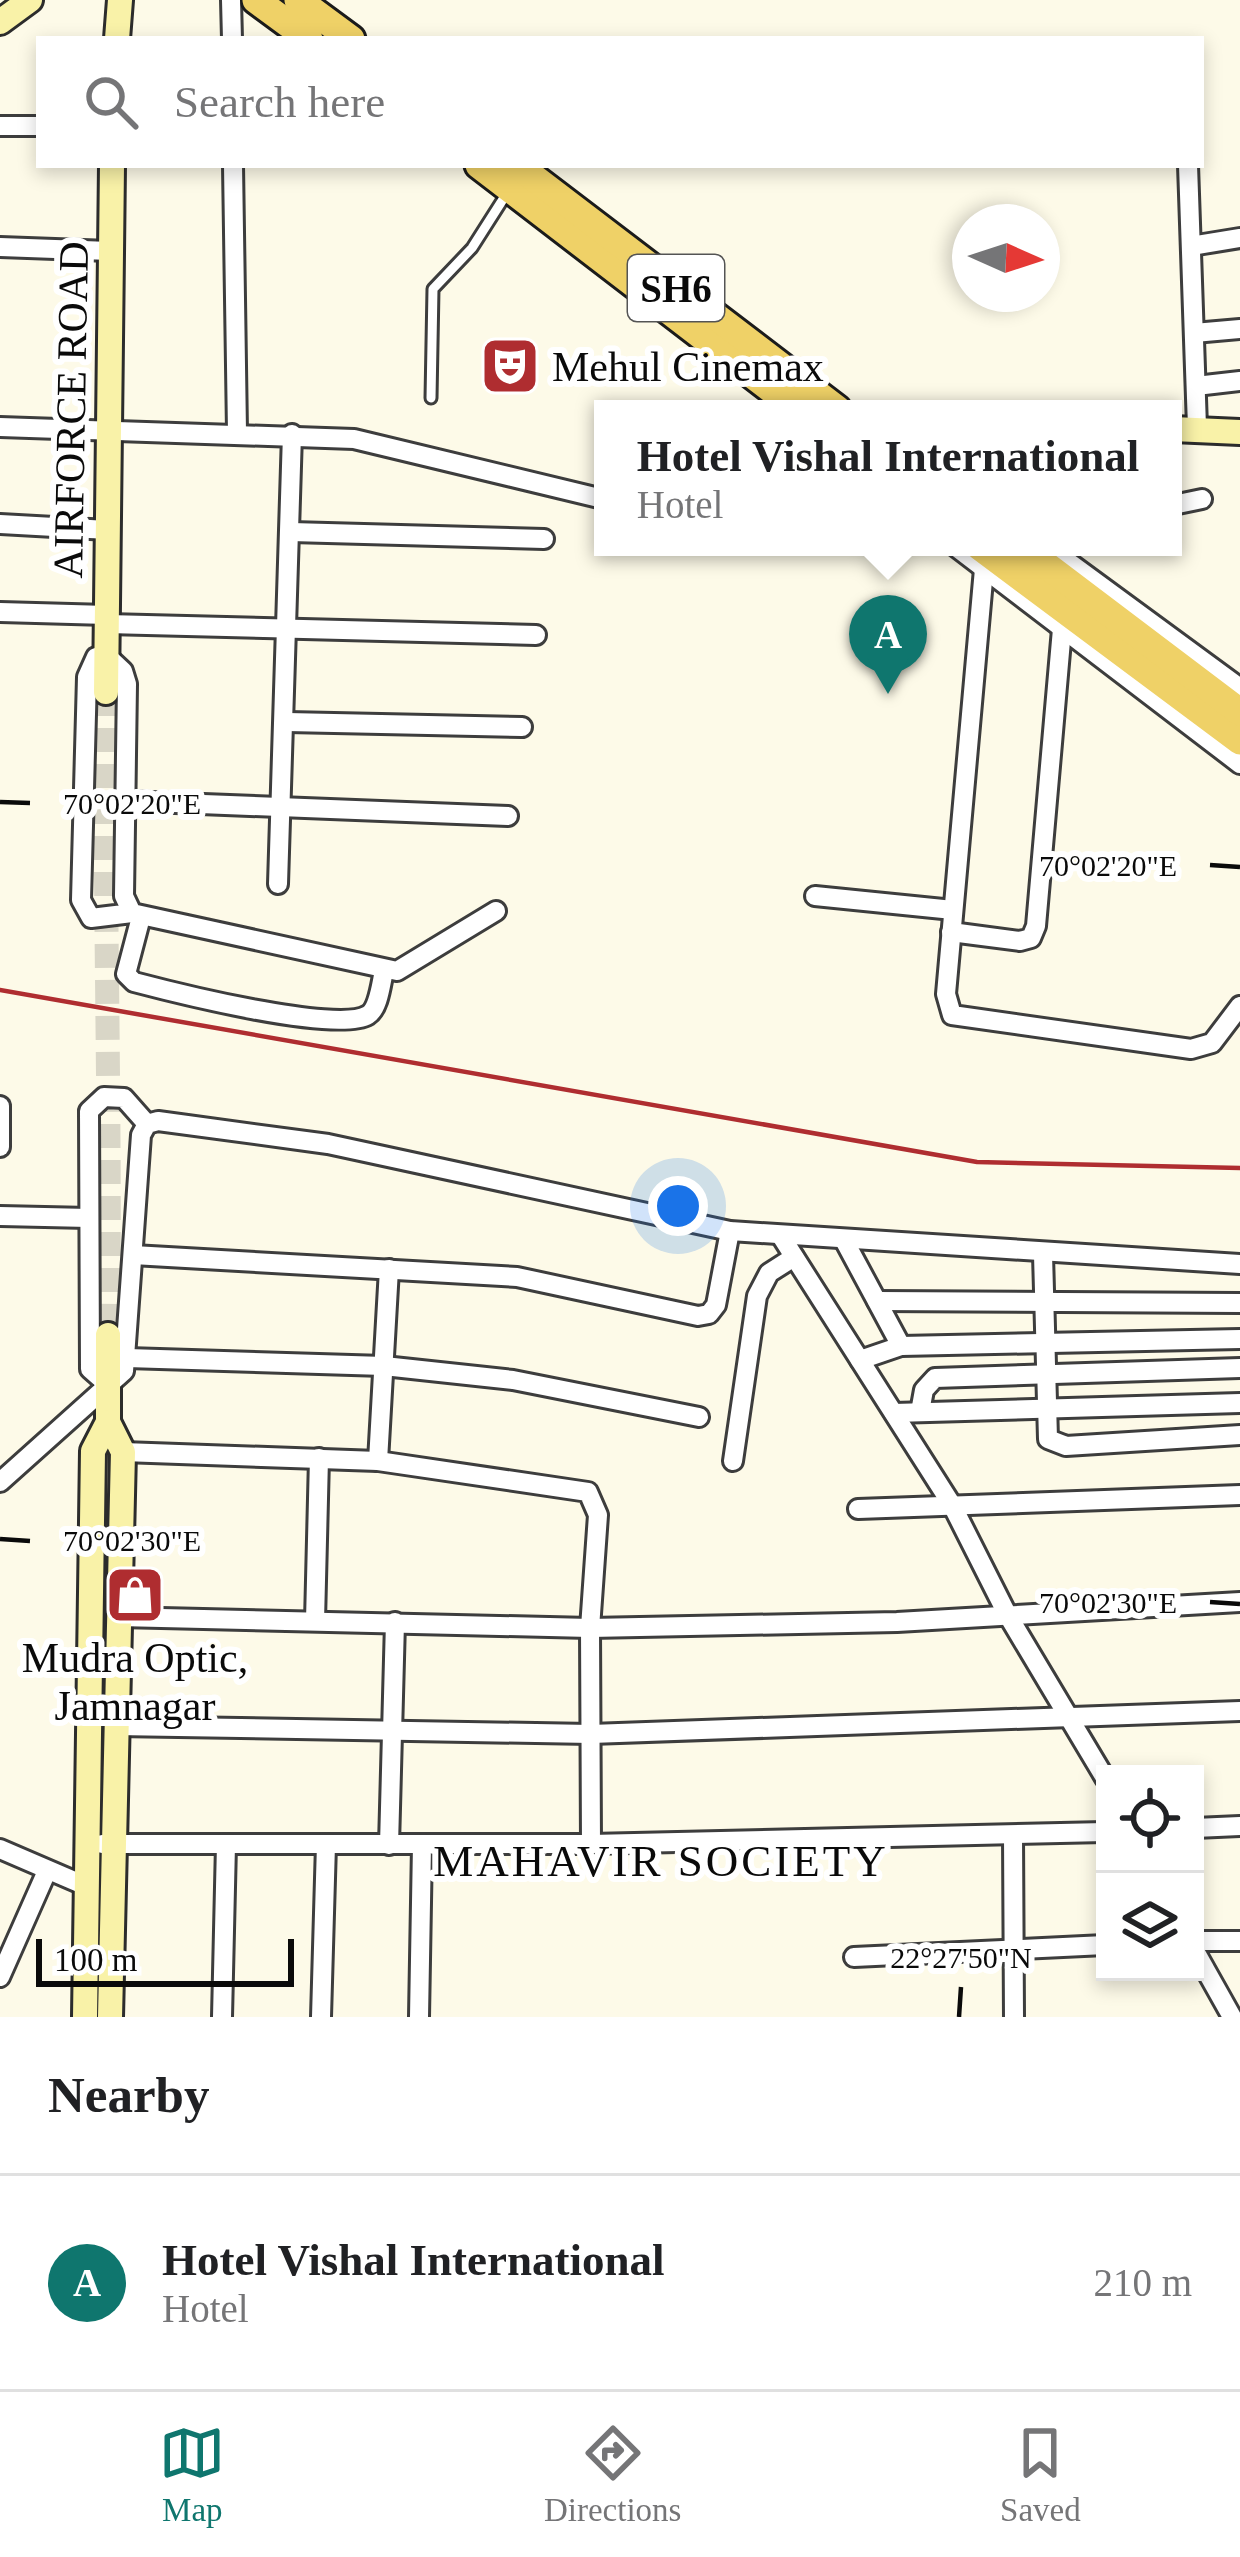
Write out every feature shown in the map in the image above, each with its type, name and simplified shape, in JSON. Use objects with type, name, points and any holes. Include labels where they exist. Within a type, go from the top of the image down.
[{"type":"main road","points":[[0,22],[30,0]]},
{"type":"main road","points":[[117,36],[120,0]]},
{"type":"main road","points":[[256,0],[305,36]]},
{"type":"main road","points":[[298,0],[347,36]]},
{"type":"main road","name":"AIRFORCE ROAD","points":[[106,692],[112,168]]},
{"type":"main road","name":"SH6","points":[[514,177],[786,400]]},
{"type":"main road","name":"SH6","points":[[514,177],[824,400]]},
{"type":"main road","points":[[1185,428],[1240,432]]},
{"type":"main road","points":[[1034,556],[1240,712]]},
{"type":"main road","points":[[982,558],[1240,741]]},
{"type":"main road","points":[[85,2017],[86,1886],[98,1844],[116,1726],[123,1452],[108,1422],[108,1335]]},
{"type":"main road","points":[[108,1422],[92,1451],[98,1844],[110,2017]]},
{"type":"street","points":[[231,0],[232,36]]},
{"type":"street","points":[[0,126],[36,126]]},
{"type":"street","points":[[233,168],[237,432]]},
{"type":"street","points":[[1185,428],[1196,386],[1188,168]]},
{"type":"street","points":[[1191,246],[1240,238]]},
{"type":"street","points":[[0,247],[110,251]]},
{"type":"street","points":[[1194,333],[1240,329]]},
{"type":"street","points":[[1196,386],[1240,381]]},
{"type":"street","points":[[0,427],[292,434],[370,442],[594,497]]},
{"type":"street","points":[[278,884],[287,722],[292,434]]},
{"type":"street","points":[[1182,503],[1202,499]]},
{"type":"street","points":[[0,524],[108,530]]},
{"type":"street","points":[[291,532],[544,538]]},
{"type":"street","points":[[1061,556],[1240,688]]},
{"type":"street","points":[[982,558],[1062,629],[1240,764]]},
{"type":"street","points":[[982,558],[946,994],[952,1015],[1191,1048],[1212,1042],[1240,1006]]},
{"type":"street","points":[[0,612],[289,629],[536,635]]},
{"type":"street","points":[[951,932],[1020,941],[1031,938],[1036,926],[1062,629]]},
{"type":"street","points":[[384,971],[374,1007],[361,1017],[305,1016],[207,1001],[134,982],[126,974],[136,915],[124,896],[127,684],[123,671],[106,655],[88,665],[81,900],[91,918],[136,915],[384,971],[410,967],[496,911]]},
{"type":"street","points":[[287,722],[522,727]]},
{"type":"street","points":[[125,801],[508,816]]},
{"type":"street","points":[[815,896],[953,910]]},
{"type":"street","points":[[107,1384],[90,1369],[94,1102],[124,1098],[147,1124]]},
{"type":"street","points":[[0,1106],[0,1147]]},
{"type":"street","points":[[0,1482],[124,1371],[141,1135],[147,1124],[158,1120],[328,1144],[730,1231],[1240,1264]]},
{"type":"street","points":[[0,1216],[89,1217]]},
{"type":"street","points":[[133,1256],[536,1280],[698,1316],[710,1314],[716,1305],[730,1231]]},
{"type":"street","points":[[781,1236],[952,1505],[1007,1614],[1098,1765]]},
{"type":"street","points":[[844,1240],[901,1346]]},
{"type":"street","points":[[1043,1254],[1043,1408],[1048,1439],[1066,1446],[1240,1435]]},
{"type":"street","points":[[733,1461],[757,1296],[769,1273],[794,1257]]},
{"type":"street","points":[[378,1461],[389,1269]]},
{"type":"street","points":[[877,1301],[1240,1303]]},
{"type":"street","points":[[860,1360],[901,1346],[1240,1339]]},
{"type":"street","points":[[128,1358],[384,1366],[513,1380],[699,1417]]},
{"type":"street","points":[[920,1412],[924,1390],[935,1378],[1240,1368]]},
{"type":"street","points":[[894,1413],[1240,1403]]},
{"type":"street","points":[[123,1452],[378,1461],[588,1492],[598,1515],[590,1628],[591,1844]]},
{"type":"street","points":[[315,1621],[319,1458]]},
{"type":"street","points":[[858,1509],[1240,1495]]},
{"type":"street","points":[[119,1617],[590,1628],[1240,1602]]},
{"type":"street","points":[[389,1845],[395,1622]]},
{"type":"street","points":[[116,1726],[591,1734],[1240,1711]]},
{"type":"street","points":[[1204,1828],[1240,1826]]},
{"type":"street","points":[[98,1844],[591,1844],[1096,1832]]},
{"type":"street","points":[[1013,1835],[1015,2017]]},
{"type":"street","points":[[221,2017],[226,1844]]},
{"type":"street","points":[[321,2017],[326,1844]]},
{"type":"street","points":[[419,2017],[422,1845]]},
{"type":"street","points":[[0,1849],[86,1886]]},
{"type":"street","points":[[0,1977],[5,1956],[46,1871]]},
{"type":"street","points":[[1204,1941],[1240,1941]]},
{"type":"street","points":[[854,1957],[1096,1946]]},
{"type":"street","points":[[1204,1967],[1232,2017]]},
{"type":"lane","points":[[431,398],[433,289],[472,248],[514,177]]},
{"type":"tunnel","points":[[106,692],[108,1335]]},
{"type":"railway","points":[[0,990],[977,1162],[1240,1168]]},
{"type":"place","name":"Mehul Cinemax","points":[[510,366]]},
{"type":"place","name":"Hotel Vishal International","points":[[888,694]]},
{"type":"place","name":"Mudra Optic, Jamnagar","points":[[135,1595]]},
{"type":"district","name":"MAHAVIR SOCIETY","points":[[661,1860]]}]
